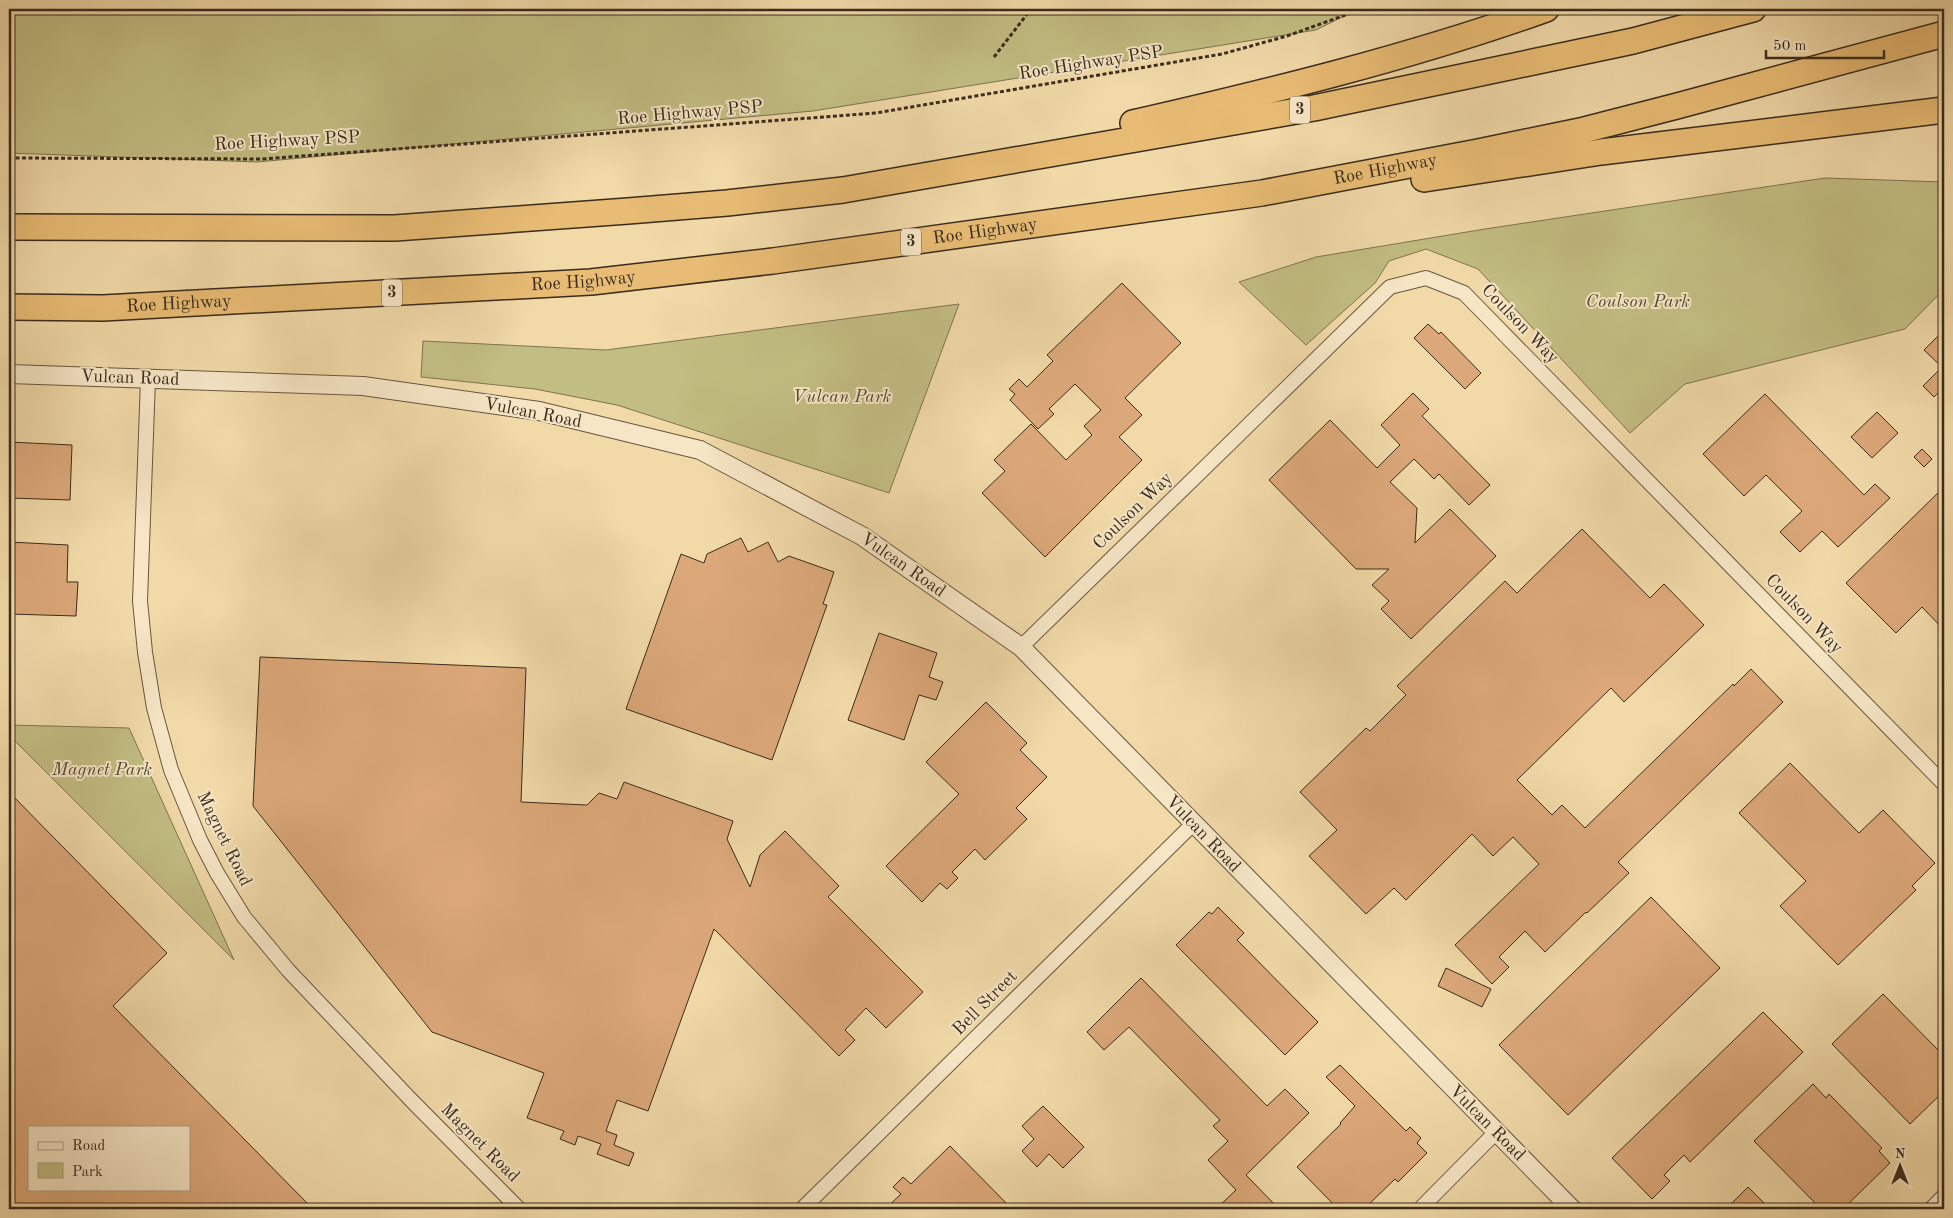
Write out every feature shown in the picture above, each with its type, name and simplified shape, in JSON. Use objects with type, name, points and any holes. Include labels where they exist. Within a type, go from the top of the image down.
[{"type":"highway","points":[[843,190],[1234,100],[1427,49],[1546,9]]},
{"type":"highway","name":"3","points":[[9,227],[395,228],[678,207],[843,190],[1314,108],[1633,41],[1753,9]]},
{"type":"highway","name":"Roe Highway","points":[[9,307],[103,308],[591,282],[773,261],[1262,193],[1478,152],[1580,130],[1686,104],[1944,34]]},
{"type":"highway","points":[[1262,193],[1429,178],[1601,152],[1944,110]]},
{"type":"street","name":"Coulson Way","points":[[1021,647],[1390,287],[1426,278],[1464,293],[1944,784]]},
{"type":"street","name":"Vulcan Road","points":[[9,374],[364,386],[539,411],[700,450],[862,536],[1021,647],[1572,1209]]},
{"type":"street","name":"Magnet Road","points":[[148,379],[140,601],[145,652],[154,708],[171,770],[200,840],[217,873],[244,917],[288,970],[412,1101],[519,1209]]},
{"type":"street","name":"Bell Street","points":[[802,1209],[1193,824]]},
{"type":"street","points":[[1420,1209],[1496,1132]]},
{"type":"street","points":[[1931,1209],[1944,1196]]},
{"type":"path","points":[[994,57],[1031,9]]},
{"type":"path","name":"Roe Highway PSP","points":[[9,158],[263,159],[876,112],[1222,54],[1287,36],[1362,9]]},
{"type":"green space","points":[[9,9],[1358,9],[1316,30],[813,111],[257,162],[9,153]]},
{"type":"green space","name":"Coulson Park","points":[[1825,178],[1944,182],[1944,289],[1905,329],[1685,384],[1630,433],[1478,269],[1426,249],[1389,261],[1375,283],[1306,345],[1239,282],[1316,257],[1485,229]]},
{"type":"green space","name":"Vulcan Park","points":[[959,304],[889,493],[617,405],[535,389],[421,377],[423,341],[606,350]]},
{"type":"green space","name":"Magnet Park","points":[[9,725],[129,728],[234,960],[9,735]]},
{"type":"building","points":[[1122,283],[1181,343],[1125,398],[1142,415],[1119,437],[1142,460],[1045,557],[982,493],[1005,471],[994,460],[1031,424],[1066,460],[1092,435],[1084,426],[1101,410],[1075,384],[1049,409],[1054,414],[1038,429],[1010,400],[1015,394],[1009,389],[1019,379],[1027,387],[1053,361],[1047,355]]},
{"type":"building","points":[[1428,324],[1439,334],[1441,332],[1481,373],[1465,389],[1414,338]]},
{"type":"building","points":[[1944,330],[1944,387],[1934,397],[1923,386],[1942,367],[1924,350]]},
{"type":"building","points":[[1413,393],[1429,409],[1422,416],[1490,485],[1469,505],[1439,474],[1434,479],[1414,459],[1390,482],[1417,508],[1415,543],[1450,509],[1496,556],[1411,639],[1381,609],[1389,601],[1372,585],[1389,569],[1356,569],[1269,480],[1330,420],[1377,468],[1400,445],[1381,425]]},
{"type":"building","points":[[1765,394],[1864,495],[1875,484],[1890,498],[1838,547],[1822,531],[1800,552],[1780,532],[1802,511],[1766,475],[1744,496],[1703,454]]},
{"type":"building","points":[[1877,412],[1898,433],[1872,458],[1851,437]]},
{"type":"building","points":[[9,442],[72,445],[70,500],[9,498]]},
{"type":"building","points":[[1922,449],[1932,459],[1924,467],[1914,457]]},
{"type":"building","points":[[1944,487],[1944,630],[1922,607],[1896,633],[1846,583]]},
{"type":"building","points":[[1582,529],[1650,598],[1664,584],[1704,625],[1624,702],[1611,688],[1517,780],[1552,815],[1562,805],[1585,828],[1733,684],[1734,686],[1751,669],[1783,702],[1618,862],[1629,873],[1545,952],[1525,931],[1499,957],[1509,967],[1492,984],[1455,945],[1539,864],[1513,837],[1493,856],[1472,834],[1406,900],[1394,888],[1366,914],[1309,856],[1337,830],[1300,792],[1366,728],[1370,731],[1406,695],[1397,686],[1505,581],[1517,593]]},
{"type":"building","points":[[741,538],[748,552],[768,542],[778,562],[789,556],[834,572],[823,604],[827,605],[772,760],[626,709],[681,554],[704,563],[707,554]]},
{"type":"building","points":[[9,542],[68,545],[67,582],[78,582],[76,616],[9,614]]},
{"type":"building","points":[[879,633],[937,653],[929,677],[943,682],[936,700],[919,695],[904,740],[848,720]]},
{"type":"building","points":[[260,657],[526,668],[521,802],[587,805],[599,793],[617,799],[624,782],[733,821],[727,839],[750,887],[760,855],[785,831],[839,886],[828,897],[923,992],[886,1028],[866,1008],[845,1030],[855,1040],[839,1056],[714,929],[648,1111],[617,1100],[606,1131],[617,1135],[614,1145],[634,1153],[629,1166],[597,1154],[601,1144],[578,1136],[575,1145],[560,1139],[564,1131],[527,1118],[544,1073],[432,1032],[253,806]]},
{"type":"building","points":[[986,702],[1027,743],[1020,750],[1047,777],[1016,808],[1027,819],[985,860],[975,849],[952,872],[958,878],[947,889],[940,883],[922,902],[886,866],[959,794],[926,762]]},
{"type":"building","points":[[1790,763],[1859,833],[1883,810],[1935,863],[1912,886],[1916,890],[1838,965],[1780,906],[1806,881],[1739,813]]},
{"type":"building","points":[[9,792],[167,953],[113,1006],[313,1209],[9,1209]]},
{"type":"building","points":[[1651,897],[1720,968],[1568,1115],[1499,1045]]},
{"type":"building","points":[[1218,907],[1244,933],[1237,940],[1318,1022],[1285,1055],[1176,945],[1209,912],[1212,914]]},
{"type":"building","points":[[1446,968],[1491,989],[1482,1007],[1438,986]]},
{"type":"building","points":[[1141,978],[1267,1106],[1285,1089],[1309,1113],[1246,1175],[1279,1209],[1216,1209],[1236,1190],[1208,1160],[1228,1141],[1213,1126],[1220,1120],[1129,1027],[1104,1050],[1087,1032]]},
{"type":"building","points":[[1883,994],[1944,1056],[1944,1091],[1910,1124],[1832,1044]]},
{"type":"building","points":[[1763,1012],[1803,1052],[1690,1162],[1684,1155],[1664,1175],[1670,1181],[1652,1199],[1612,1158]]},
{"type":"building","points":[[1340,1065],[1406,1131],[1410,1127],[1421,1138],[1417,1143],[1427,1153],[1398,1182],[1395,1179],[1364,1209],[1338,1209],[1297,1167],[1341,1124],[1355,1106],[1326,1077]]},
{"type":"building","points":[[1813,1084],[1826,1098],[1829,1094],[1882,1148],[1879,1151],[1890,1163],[1843,1209],[1821,1209],[1754,1141]]},
{"type":"building","points":[[1043,1106],[1084,1147],[1063,1168],[1049,1154],[1037,1167],[1022,1151],[1034,1139],[1022,1126]]},
{"type":"building","points":[[950,1146],[1012,1209],[885,1209],[901,1194],[893,1187],[903,1177],[911,1184]]},
{"type":"building","points":[[1748,1187],[1770,1209],[1726,1209]]}]
